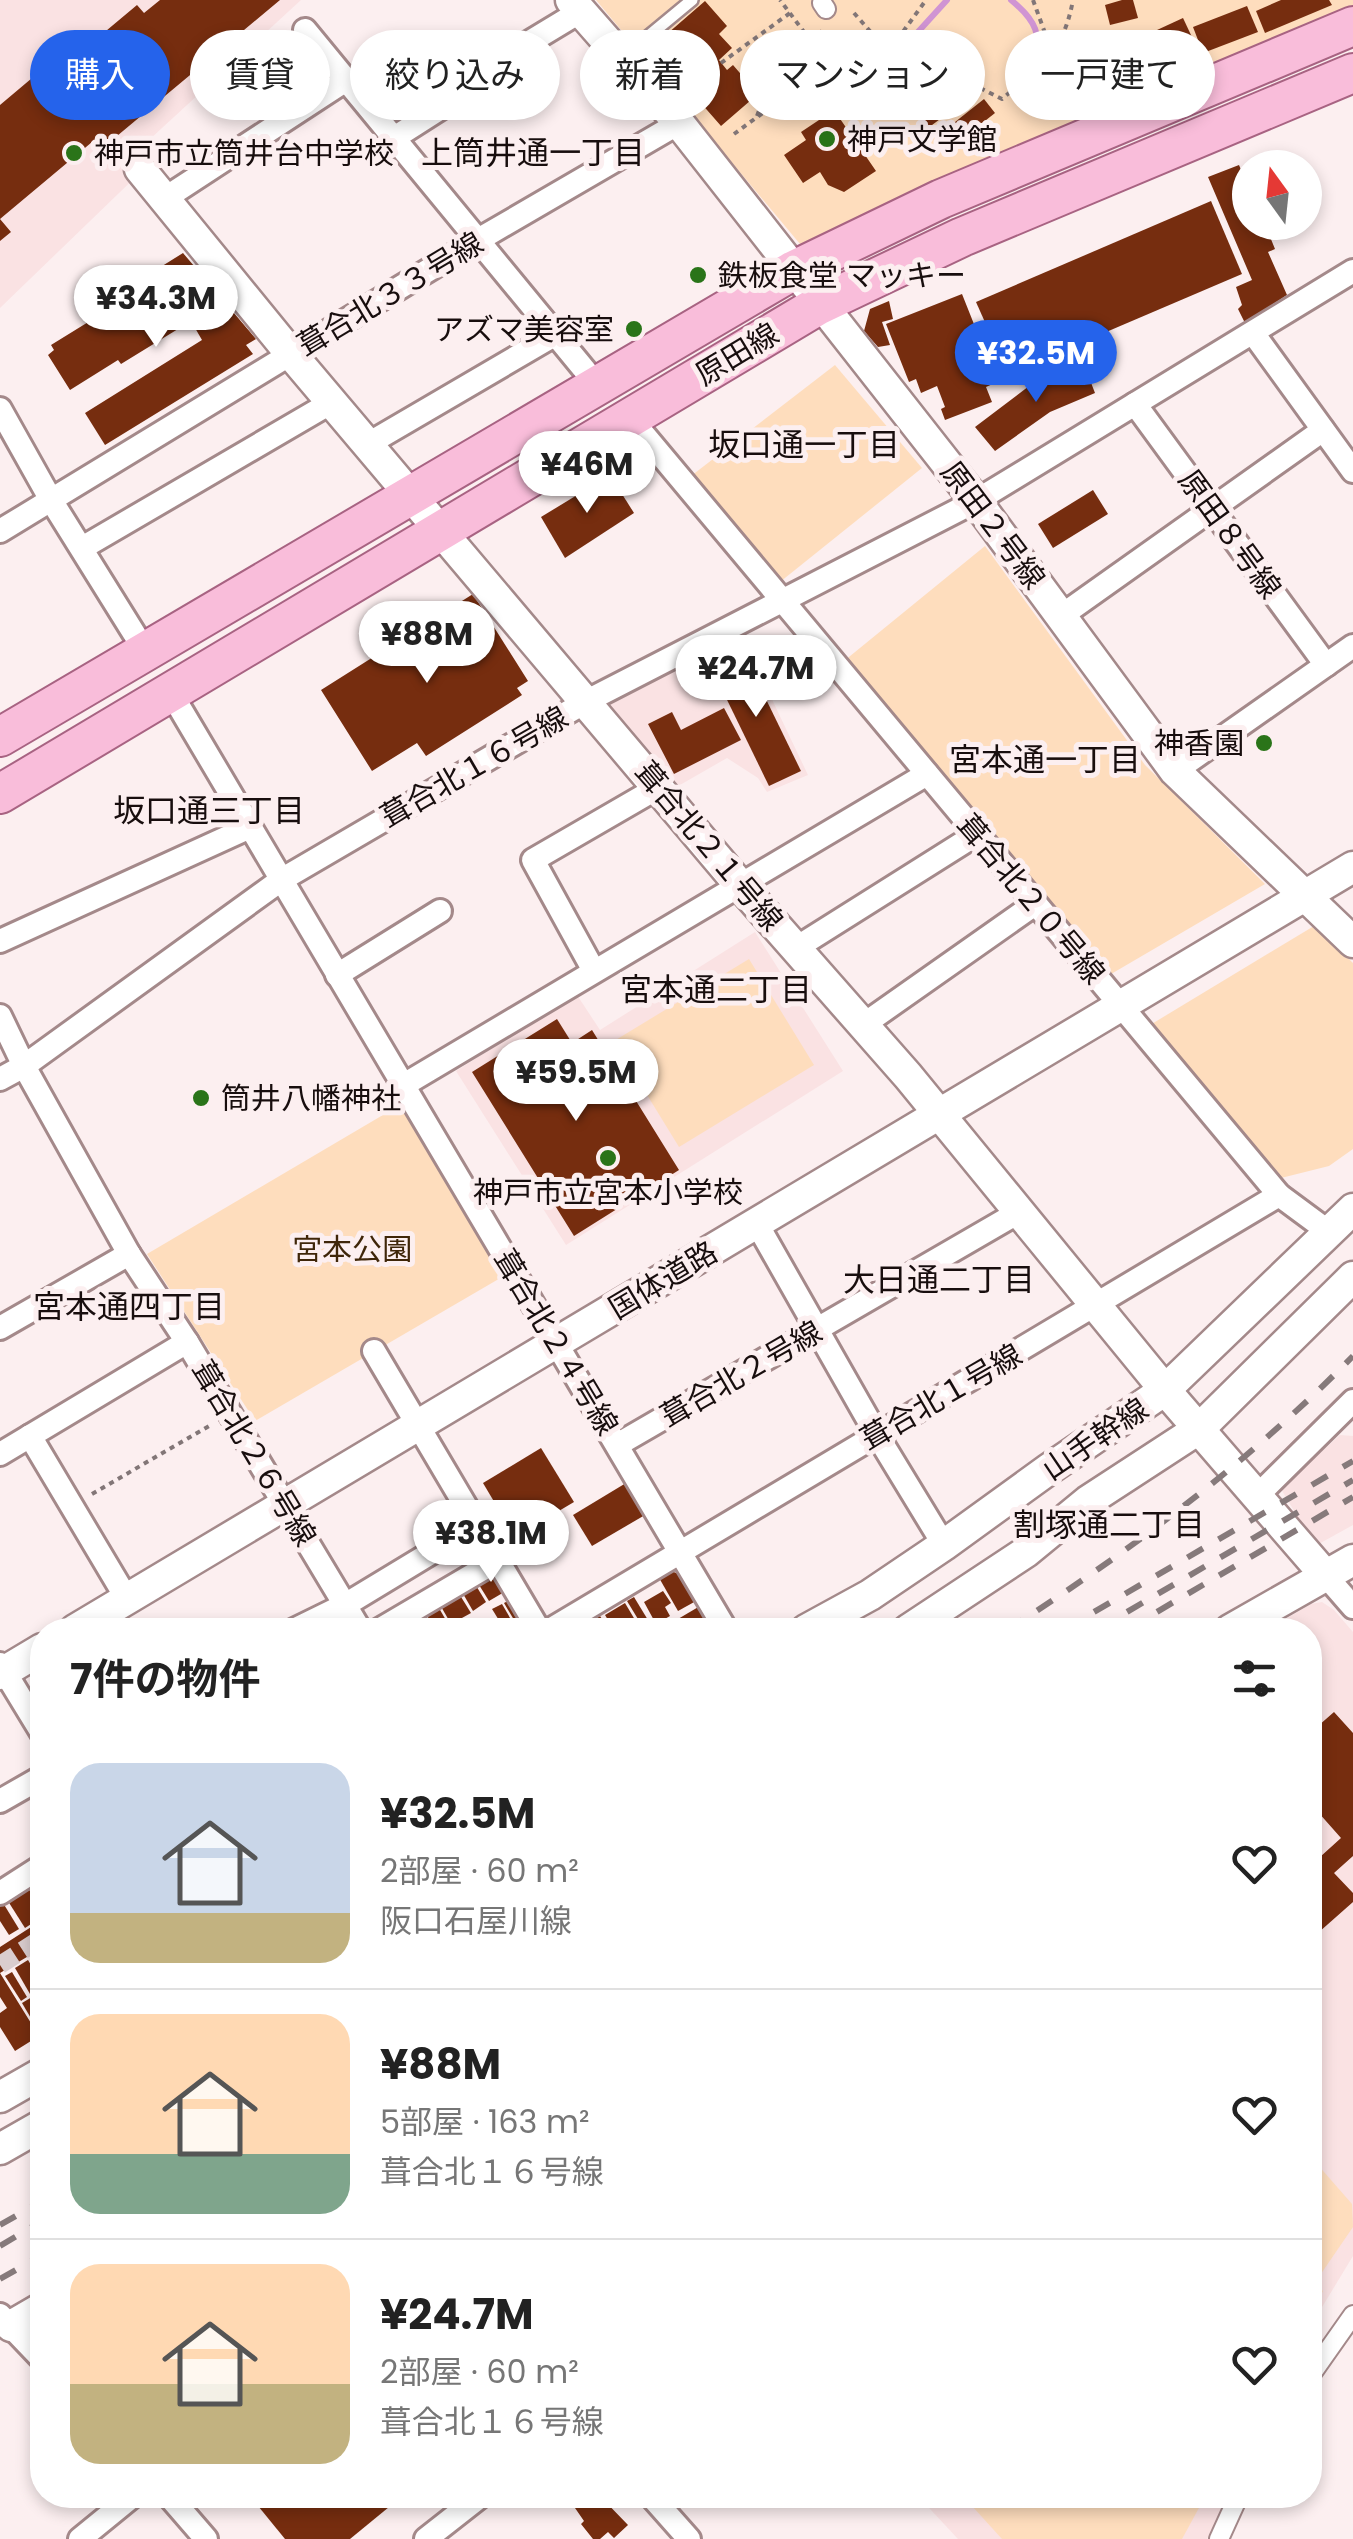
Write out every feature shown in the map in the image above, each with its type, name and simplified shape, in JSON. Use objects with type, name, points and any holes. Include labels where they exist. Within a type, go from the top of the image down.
[{"type":"main road","name":"原田線","points":[[0,737],[794,270],[940,198],[1353,26]]},
{"type":"main road","name":"原田線","points":[[0,794],[819,305],[962,238],[1353,73]]},
{"type":"street","name":"原田２号線","points":[[576,6],[597,30]]},
{"type":"street","points":[[394,138],[466,92],[480,72],[576,6]]},
{"type":"street","points":[[330,61],[598,385]]},
{"type":"street","points":[[164,198],[346,80]]},
{"type":"street","name":"原田２号線","points":[[676,120],[976,500],[1175,771],[1353,942]]},
{"type":"street","name":"葺合北３３号線","points":[[0,530],[679,123]]},
{"type":"street","name":"葺合北２１号線","points":[[140,169],[410,495],[940,1114],[1165,1390],[1326,1576]]},
{"type":"street","name":"葺合北１６号線","points":[[0,1079],[24,1066],[281,880],[587,701],[976,500],[1353,272]]},
{"type":"street","points":[[368,444],[556,334]]},
{"type":"street","points":[[1253,334],[1353,472]]},
{"type":"street","points":[[82,548],[332,402]]},
{"type":"street","name":"原田８号線","points":[[1135,404],[1326,665]]},
{"type":"street","points":[[0,409],[145,650]]},
{"type":"street","name":"葺合北２０号線","points":[[630,418],[1279,1195]]},
{"type":"street","points":[[1061,616],[1323,430]]},
{"type":"street","points":[[1175,771],[1353,646]]},
{"type":"street","name":"葺合北２４号線","points":[[171,693],[719,1618]]},
{"type":"street","points":[[402,1086],[926,774]]},
{"type":"street","points":[[594,971],[533,860],[659,787]]},
{"type":"street","points":[[0,942],[250,828]]},
{"type":"street","points":[[796,948],[977,834]]},
{"type":"street","name":"国体道路","points":[[95,1618],[1353,867]]},
{"type":"street","points":[[863,1025],[1035,904]]},
{"type":"street","points":[[337,975],[440,911]]},
{"type":"street","name":"葺合北２６号線","points":[[0,1016],[129,1254],[354,1618]]},
{"type":"street","points":[[1279,1195],[1329,1232]]},
{"type":"street","name":"葺合北１号線","points":[[570,1618],[1279,1195]]},
{"type":"street","name":"山手幹線","points":[[828,1618],[944,1545],[1165,1390],[1353,1209]]},
{"type":"street","name":"葺合北２号線","points":[[618,1446],[1020,1212]]},
{"type":"street","points":[[756,1224],[944,1545]]},
{"type":"street","points":[[0,1328],[129,1254]]},
{"type":"street","name":"山手幹線","points":[[926,1618],[1026,1552],[1088,1502],[1200,1428],[1353,1277]]},
{"type":"street","points":[[0,1454],[187,1342]]},
{"type":"street","points":[[374,1351],[532,1618]]},
{"type":"street","points":[[1258,1496],[1350,1408]]},
{"type":"street","points":[[30,1436],[127,1599]]},
{"type":"street","points":[[318,1618],[477,1525]]},
{"type":"street","points":[[386,1618],[498,1560]]},
{"type":"street","points":[[1251,1618],[1353,1560]]},
{"type":"street","points":[[1326,1576],[1353,1606]]},
{"type":"street","points":[[30,1655],[1,1670],[30,1715]]},
{"type":"street","points":[[0,1800],[30,1784]]},
{"type":"street","points":[[0,1892],[30,1873]]},
{"type":"street","points":[[0,2097],[30,2080]]},
{"type":"street","points":[[0,2150],[30,2132]]},
{"type":"street","points":[[30,2313],[4,2324],[30,2349]]},
{"type":"street","points":[[1322,2359],[1353,2314]]},
{"type":"street","points":[[80,2539],[118,2508]]},
{"type":"street","points":[[179,2508],[206,2539]]},
{"type":"street","points":[[426,2539],[465,2508]]},
{"type":"street","points":[[662,2508],[690,2539]]},
{"type":"street","points":[[1219,2539],[1233,2508]]},
{"type":"lane","points":[[656,30],[692,0]]},
{"type":"path","points":[[780,0],[803,30]]},
{"type":"path","points":[[904,30],[926,0]]},
{"type":"path","points":[[1033,0],[1043,30]]},
{"type":"path","points":[[1064,30],[1072,0]]},
{"type":"path","points":[[722,63],[790,13]]},
{"type":"path","points":[[854,14],[868,30]]},
{"type":"path","points":[[734,134],[752,120]]},
{"type":"path","points":[[72,1506],[231,1414]]},
{"type":"shaded area","name":"神戸市立筒井台中学校","points":[[0,0],[301,0],[268,30],[190,30],[190,102],[149,140],[148,165],[0,308]]},
{"type":"shaded area","points":[[738,628],[808,775],[767,792],[758,778],[727,758],[673,789],[598,702]]},
{"type":"shaded area","name":"神戸市立宮本小学校","points":[[755,932],[843,1071],[566,1245],[456,1071],[577,995],[600,1030]]},
{"type":"shaded area","points":[[1340,1435],[1353,1436],[1353,1525],[1315,1546],[1281,1489]]},
{"type":"shaded area","points":[[1322,1602],[1334,1610],[1353,1632],[1353,2256],[1322,2307],[1322,1618],[1287,1618]]},
{"type":"shaded area","points":[[929,2508],[1224,2508],[1207,2539],[958,2539]]},
{"type":"green space","points":[[596,0],[1353,0],[1353,6],[1215,64],[1215,30],[1005,30],[1005,120],[1083,120],[800,244],[696,120],[720,120],[720,30],[621,30]]},
{"type":"green space","points":[[835,365],[922,468],[775,586],[691,476]]},
{"type":"green space","points":[[985,546],[1145,765],[1265,884],[1106,977],[844,661]]},
{"type":"green space","points":[[1314,926],[1353,963],[1353,1149],[1329,1166],[1277,1179],[1150,1025]]},
{"type":"green space","points":[[749,959],[814,1065],[679,1147],[614,1041]]},
{"type":"green space","name":"宮本公園","points":[[405,1102],[509,1273],[255,1421],[147,1254]]},
{"type":"green space","points":[[1322,2170],[1352,2204],[1353,2227],[1322,2272]]},
{"type":"green space","points":[[974,2508],[1199,2508],[1182,2539],[1002,2539]]},
{"type":"building","points":[[160,0],[280,0],[244,30],[190,30],[190,75],[170,92],[170,30],[107,30],[137,5],[144,13]]},
{"type":"building","points":[[1133,0],[1138,18],[1110,25],[1105,5]]},
{"type":"building","points":[[1281,0],[1329,0],[1332,5],[1265,33],[1256,11]]},
{"type":"building","points":[[705,1],[727,26],[720,33],[672,30]]},
{"type":"building","points":[[1247,6],[1258,32],[1215,48],[1215,30],[1193,27]]},
{"type":"building","points":[[1183,18],[1189,30],[1157,30]]},
{"type":"building","points":[[720,35],[732,48],[720,59]]},
{"type":"building","points":[[720,61],[727,70],[733,65],[740,73],[740,110],[721,126],[716,120],[720,120]]},
{"type":"building","points":[[30,80],[30,120],[136,120],[105,146],[98,137],[0,219],[0,105]]},
{"type":"building","points":[[985,100],[995,113],[961,140],[950,126],[958,120],[985,120]]},
{"type":"building","name":"神戸文学館","points":[[819,120],[841,120],[876,171],[844,192],[828,185],[820,172],[803,183],[784,155],[806,140],[801,132]]},
{"type":"building","points":[[922,120],[939,120],[928,128]]},
{"type":"building","points":[[1232,168],[1232,233],[1208,177]]},
{"type":"building","points":[[1211,201],[1242,274],[1008,374],[976,302]]},
{"type":"building","points":[[0,219],[11,232],[0,241]]},
{"type":"building","points":[[1235,240],[1271,240],[1275,249],[1268,252],[1287,295],[1245,323],[1238,309],[1242,305],[1236,287],[1252,280]]},
{"type":"building","points":[[183,253],[256,339],[246,345],[253,354],[105,445],[85,413],[202,340],[191,321],[70,390],[48,355],[54,350],[51,345],[98,316],[106,330],[172,289],[159,268]]},
{"type":"building","points":[[962,294],[997,382],[986,387],[992,402],[945,420],[937,386],[921,393],[916,379],[909,382],[886,324]]},
{"type":"building","points":[[889,301],[893,319],[882,322],[890,345],[878,347],[864,331],[870,309]]},
{"type":"building","points":[[1083,362],[1095,393],[1050,412],[995,451],[975,427],[1033,383]]},
{"type":"building","points":[[610,475],[634,513],[565,558],[541,517]]},
{"type":"building","points":[[1093,490],[1108,514],[1053,548],[1038,524]]},
{"type":"building","points":[[473,594],[528,681],[517,688],[522,695],[426,756],[417,743],[372,771],[321,690]]},
{"type":"building","points":[[744,654],[801,771],[769,786],[712,669]]},
{"type":"building","points":[[724,708],[741,740],[674,774],[648,724],[672,712],[681,730]]},
{"type":"building","points":[[557,1019],[572,1043],[592,1030],[679,1170],[574,1236],[472,1072]]},
{"type":"building","points":[[541,1448],[574,1502],[515,1537],[483,1483]]},
{"type":"building","points":[[626,1483],[645,1515],[592,1546],[573,1515]]},
{"type":"building","points":[[494,1570],[506,1591],[489,1601],[476,1580]]},
{"type":"building","points":[[667,1570],[680,1574],[696,1601],[678,1611],[658,1576]]},
{"type":"building","points":[[475,1584],[486,1602],[473,1611],[462,1592]]},
{"type":"building","points":[[663,1591],[671,1603],[665,1607],[670,1616],[653,1618],[644,1602]]},
{"type":"building","points":[[458,1592],[471,1613],[448,1618],[439,1603]]},
{"type":"building","points":[[634,1597],[647,1618],[637,1618],[627,1601]]},
{"type":"building","points":[[513,1598],[525,1618],[513,1618],[504,1603]]},
{"type":"building","points":[[436,1603],[445,1618],[428,1618],[424,1610]]},
{"type":"building","points":[[625,1603],[634,1618],[607,1618],[605,1615]]},
{"type":"building","points":[[502,1604],[510,1618],[498,1618],[492,1609]]},
{"type":"building","points":[[700,1606],[707,1618],[680,1618]]},
{"type":"building","points":[[1334,1712],[1353,1733],[1353,1856],[1334,1873],[1353,1893],[1353,1902],[1322,1929],[1322,1855],[1341,1838],[1322,1817],[1322,1722]]},
{"type":"building","points":[[27,1886],[30,1925],[25,1928],[6,1898]]},
{"type":"building","points":[[0,1898],[19,1929],[9,1935],[0,1921]]},
{"type":"building","points":[[30,1928],[30,1955],[0,1973],[0,1947]]},
{"type":"building","points":[[28,1960],[30,1963],[30,1994],[15,1968]]},
{"type":"building","points":[[12,1972],[27,1997],[21,2001],[5,1976]]},
{"type":"building","points":[[0,1973],[30,2021],[30,2042],[15,2051],[0,2027],[0,2013],[7,2008],[0,1997]]},
{"type":"building","points":[[30,1998],[30,2017],[22,2003]]},
{"type":"building","points":[[260,2508],[388,2508],[350,2539],[285,2539]]},
{"type":"building","points":[[575,2508],[612,2508],[628,2525],[614,2538],[608,2532],[593,2539],[581,2524],[584,2521]]},
{"type":"waterway","points":[[920,30],[947,0]]},
{"type":"waterway","points":[[1011,0],[1035,30]]},
{"type":"tunnel","points":[[0,1965],[30,1946]]},
{"type":"railway","points":[[1025,1618],[1188,1503],[1273,1432],[1353,1356]]},
{"type":"railway","points":[[1084,1618],[1353,1461]]},
{"type":"railway","points":[[1117,1618],[1353,1480]]},
{"type":"railway","points":[[1146,1618],[1353,1497]]},
{"type":"railway","points":[[0,2225],[30,2208]]},
{"type":"railway","points":[[0,2246],[30,2228]]},
{"type":"railway","points":[[0,2279],[30,2262]]},
{"type":"place","name":"神戸文学館","points":[[827,139]]},
{"type":"place","name":"神戸市立筒井台中学校","points":[[74,153]]},
{"type":"place","name":"鉄板食堂 マッキー","points":[[698,275]]},
{"type":"place","name":"アズマ美容室","points":[[634,329]]},
{"type":"place","name":"神香園","points":[[1264,743]]},
{"type":"place","name":"筒井八幡神社","points":[[201,1098]]},
{"type":"place","name":"神戸市立宮本小学校","points":[[608,1158]]},
{"type":"district","name":"上筒井通一丁目","points":[[533,152]]},
{"type":"district","name":"坂口通一丁目","points":[[804,444]]},
{"type":"district","name":"宮本通一丁目","points":[[1045,759]]},
{"type":"district","name":"坂口通三丁目","points":[[209,810]]},
{"type":"district","name":"宮本通二丁目","points":[[716,989]]},
{"type":"district","name":"大日通二丁目","points":[[939,1279]]},
{"type":"district","name":"宮本通四丁目","points":[[129,1306]]},
{"type":"district","name":"割塚通二丁目","points":[[1109,1524]]}]
